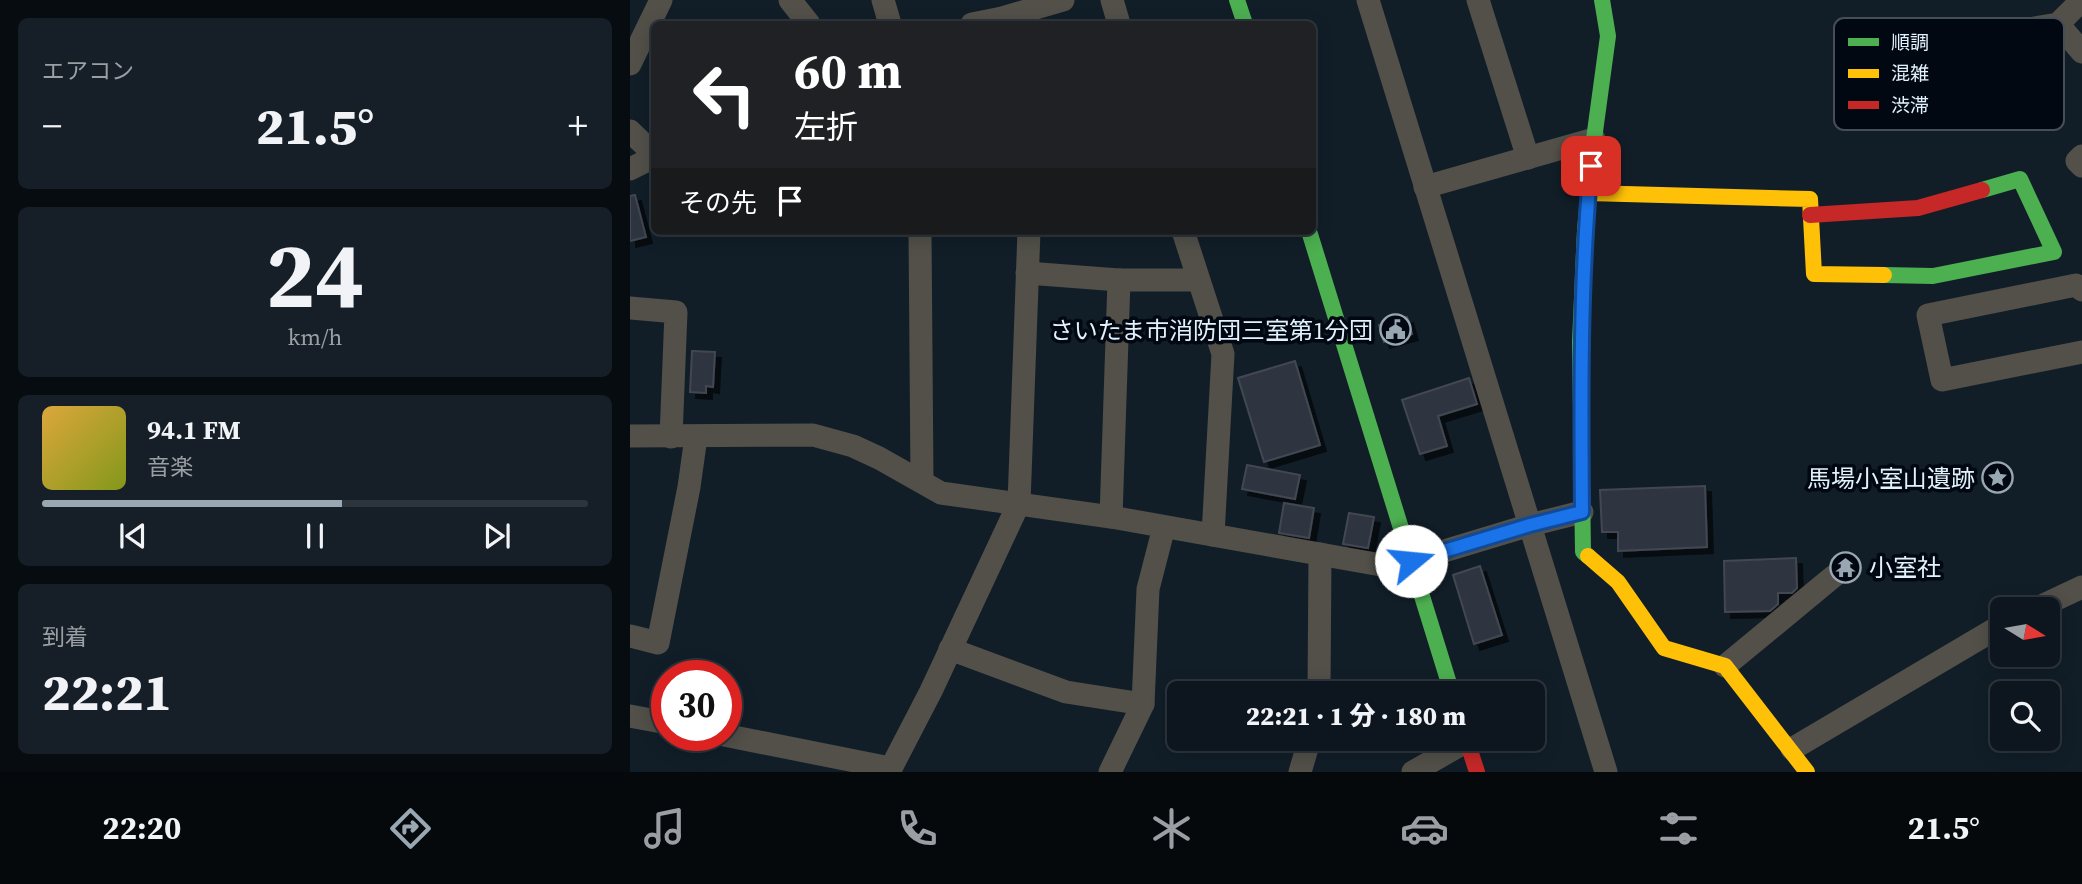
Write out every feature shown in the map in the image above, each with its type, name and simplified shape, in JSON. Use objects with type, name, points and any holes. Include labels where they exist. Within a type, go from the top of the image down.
[{"type":"street","points":[[630,64],[661,0]]},
{"type":"street","points":[[790,0],[807,21]]},
{"type":"street","points":[[883,0],[889,21]]},
{"type":"street","points":[[980,21],[1063,0]]},
{"type":"street","points":[[1112,0],[1118,21]]},
{"type":"street","points":[[1237,0],[1244,21]]},
{"type":"street","points":[[1368,0],[1606,772]]},
{"type":"street","points":[[1478,0],[1528,158]]},
{"type":"street","points":[[1602,0],[1608,36],[1588,193],[1580,342],[1583,552],[1618,582],[1664,648],[1725,666],[1792,749],[1807,772]]},
{"type":"street","points":[[2064,18],[2082,0]]},
{"type":"street","points":[[2064,31],[2082,52]]},
{"type":"street","points":[[630,131],[651,152]]},
{"type":"street","points":[[1425,187],[1594,139]]},
{"type":"street","points":[[2082,156],[2077,161],[2082,166]]},
{"type":"street","points":[[630,169],[651,157]]},
{"type":"street","points":[[1588,193],[1810,199],[1810,215],[1814,274],[1933,276],[2054,252],[2020,179],[1918,208],[1810,215]]},
{"type":"street","points":[[920,235],[922,481]]},
{"type":"street","points":[[742,739],[889,770],[913,727],[1019,503],[1029,235]]},
{"type":"street","points":[[1184,235],[1223,362],[1213,535]]},
{"type":"street","points":[[1310,235],[1448,681]]},
{"type":"street","points":[[1027,273],[1119,280],[1198,280]]},
{"type":"street","points":[[1111,517],[1119,280]]},
{"type":"street","points":[[2082,290],[2076,285],[1928,316],[1942,380],[2082,352]]},
{"type":"street","points":[[630,308],[676,312],[671,437]]},
{"type":"street","points":[[630,436],[797,434],[827,438],[879,458],[941,493],[1111,517],[1320,554],[1413,566],[1530,525],[1582,512]]},
{"type":"street","points":[[630,636],[659,643],[696,437]]},
{"type":"street","points":[[1110,772],[1143,704],[1148,589],[1164,527]]},
{"type":"street","points":[[1319,681],[1320,554]]},
{"type":"street","points":[[1725,666],[1834,576]]},
{"type":"street","points":[[2060,597],[2082,587]]},
{"type":"street","points":[[1792,749],[1990,632]]},
{"type":"street","points":[[950,649],[1066,692],[1143,704]]},
{"type":"street","points":[[630,716],[651,720]]},
{"type":"street","points":[[1300,772],[1306,751]]},
{"type":"street","points":[[1413,772],[1448,751]]},
{"type":"street","points":[[1470,751],[1477,772]]},
{"type":"building","points":[[635,195],[646,237],[630,241],[630,196]]},
{"type":"building","points":[[1407,317],[1412,334],[1384,342],[1379,325]]},
{"type":"building","points":[[692,351],[715,352],[713,387],[706,386],[706,393],[690,392]]},
{"type":"building","points":[[1295,361],[1320,445],[1264,462],[1238,378]]},
{"type":"building","points":[[1469,378],[1477,404],[1438,416],[1447,446],[1420,454],[1402,400]]},
{"type":"building","points":[[1247,465],[1300,475],[1295,499],[1242,489]]},
{"type":"building","points":[[1705,486],[1707,547],[1618,551],[1618,532],[1602,532],[1600,490]]},
{"type":"building","points":[[1284,503],[1314,508],[1309,538],[1279,533]]},
{"type":"building","points":[[1349,513],[1374,517],[1368,548],[1343,544]]},
{"type":"building","points":[[1796,558],[1797,588],[1792,593],[1778,593],[1778,604],[1770,611],[1725,612],[1724,561]]},
{"type":"building","points":[[1480,566],[1502,635],[1474,644],[1453,575]]},
{"type":"traffic: fast","points":[[1237,0],[1244,21]]},
{"type":"traffic: fast","points":[[1588,556],[1583,552],[1580,342],[1585,230],[1608,36],[1602,0]]},
{"type":"traffic: fast","points":[[1884,275],[1933,276],[2054,252],[2020,179],[1982,190]]},
{"type":"traffic: fast","points":[[1310,235],[1448,681]]},
{"type":"traffic: slow","points":[[1588,193],[1810,199],[1814,274],[1884,275]]},
{"type":"traffic: slow","points":[[1588,556],[1618,582],[1664,648],[1725,666],[1807,772]]},
{"type":"traffic: jam","points":[[1810,215],[1918,208],[1982,190]]},
{"type":"traffic: jam","points":[[1470,751],[1477,772]]},
{"type":"place","name":"さいたま市消防団三室第1分団","points":[[1396,330]]},
{"type":"place","name":"馬場小室山遺跡","points":[[1998,478]]},
{"type":"place","name":"小室社","points":[[1846,567]]},
{"type":"route","points":[[1411,561],[1582,512],[1580,342],[1591,166]]}]
